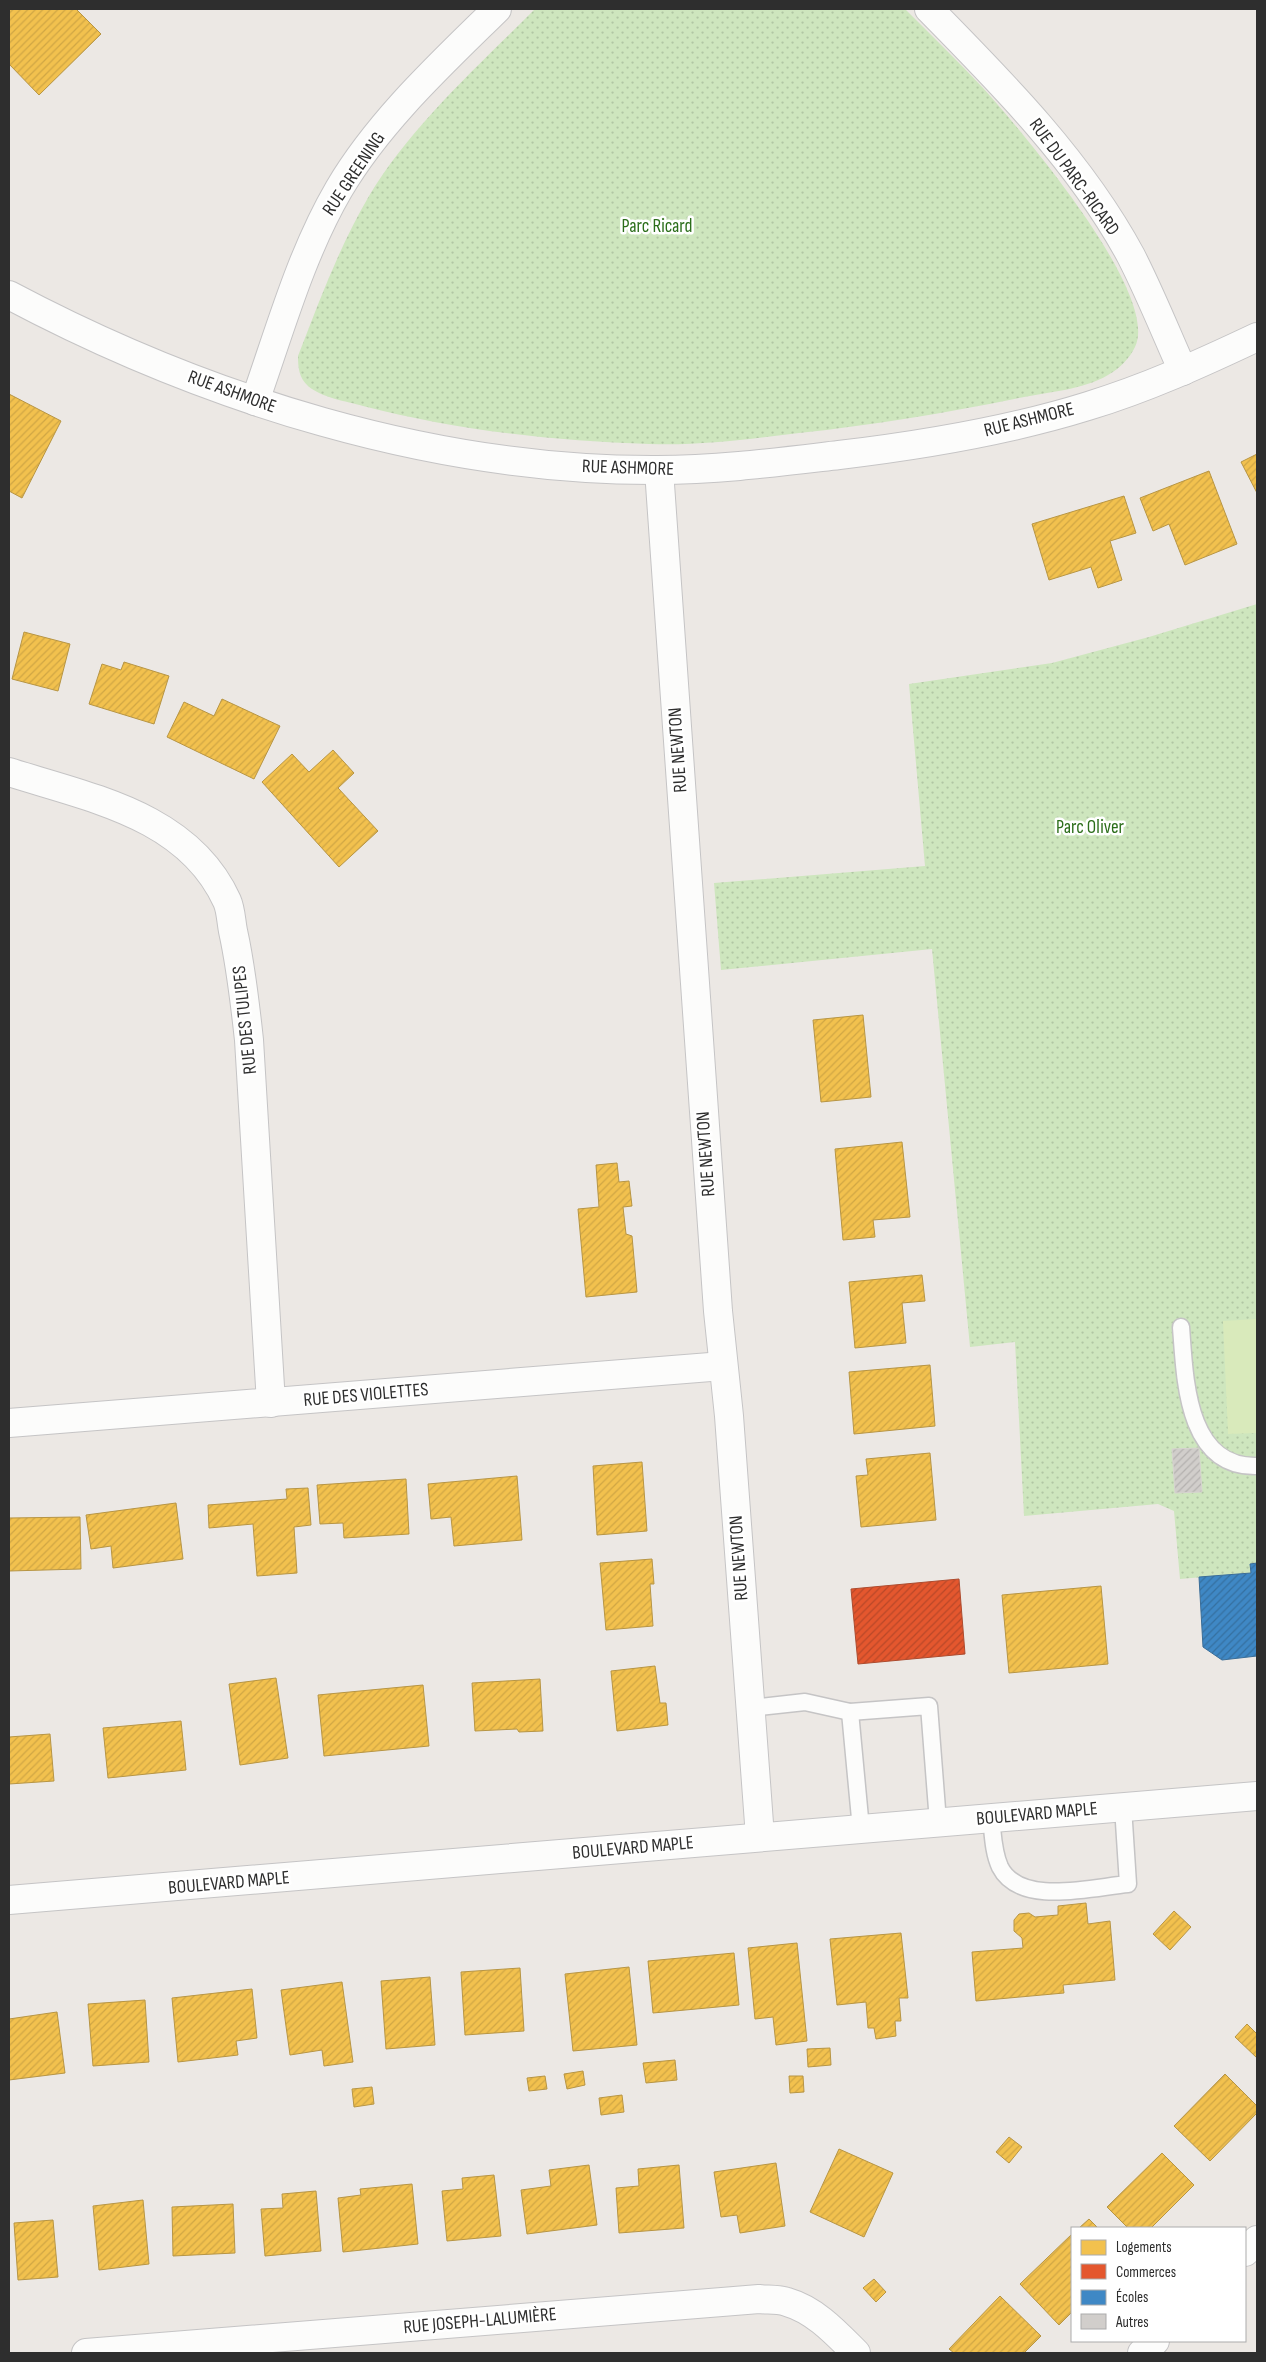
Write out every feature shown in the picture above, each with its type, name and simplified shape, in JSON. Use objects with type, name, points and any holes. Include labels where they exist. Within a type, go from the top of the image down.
[{"type":"street","name":"RUE GREENING","points":[[255,401],[300,273],[323,218],[340,187],[358,160],[406,102],[497,9]]},
{"type":"street","name":"RUE DU PARC-RICARD","points":[[929,9],[1025,111],[1078,175],[1104,213],[1134,264],[1183,371]]},
{"type":"street","name":"RUE ASHMORE","points":[[9,295],[120,349],[298,416],[364,433],[446,450],[550,464],[659,470],[760,464],[923,443],[1028,422],[1079,408],[1183,371],[1257,337]]},
{"type":"street","name":"RUE NEWTON","points":[[659,470],[693,964],[760,1837]]},
{"type":"street","name":"RUE DES TULIPES","points":[[9,772],[130,812],[159,826],[183,842],[200,859],[228,903],[243,982],[249,1040],[271,1403]]},
{"type":"street","name":"RUE DES VIOLETTES","points":[[9,1423],[723,1366]]},
{"type":"street","name":"BOULEVARD MAPLE","points":[[9,1900],[1257,1796]]},
{"type":"street","points":[[1246,2251],[1257,2240]]},
{"type":"street","name":"RUE JOSEPH-LALUMIÈRE","points":[[88,2353],[759,2299],[786,2302],[809,2312],[830,2327],[856,2353]]},
{"type":"street","points":[[1142,2353],[1154,2342]]},
{"type":"lane","points":[[1181,1327],[1186,1388],[1193,1417],[1202,1435],[1216,1452],[1230,1463],[1257,1466]]},
{"type":"lane","points":[[751,1708],[805,1702],[850,1712],[929,1706],[938,1822]]},
{"type":"lane","points":[[850,1712],[861,1829]]},
{"type":"lane","points":[[991,1818],[996,1856],[1005,1875],[1028,1890],[1046,1892],[1128,1884],[1122,1807]]},
{"type":"green space","name":"Parc Ricard","points":[[535,9],[905,9],[983,88],[1026,138],[1083,213],[1108,253],[1127,290],[1137,322],[1133,351],[1124,363],[1108,375],[1087,384],[1065,390],[937,414],[827,430],[743,440],[686,444],[576,440],[469,428],[363,406],[327,396],[314,390],[305,383],[301,376],[298,356],[339,255],[369,196],[385,171],[424,122],[468,75]]},
{"type":"green space","name":"Parc Oliver","points":[[1257,604],[1257,1563],[1250,1564],[1251,1573],[1180,1579],[1174,1511],[1158,1504],[1024,1516],[1015,1342],[970,1347],[932,949],[721,970],[714,883],[925,866],[909,684],[1052,663],[1149,637]]},
{"type":"green space","points":[[1257,1319],[1257,1433],[1228,1434],[1223,1321]]},
{"type":"building: Logements","points":[[9,9],[76,9],[101,34],[39,95],[9,64]]},
{"type":"building: Logements","points":[[9,394],[61,421],[22,498],[9,491]]},
{"type":"building: Logements","points":[[1257,454],[1257,493],[1241,462]]},
{"type":"building: Logements","points":[[1209,471],[1237,544],[1185,565],[1169,524],[1153,531],[1140,498]]},
{"type":"building: Logements","points":[[1124,496],[1136,533],[1110,541],[1122,580],[1098,588],[1091,567],[1049,580],[1032,524]]},
{"type":"building: Logements","points":[[24,632],[70,644],[58,691],[12,679]]},
{"type":"building: Logements","points":[[124,662],[169,676],[154,724],[89,704],[102,664],[121,670]]},
{"type":"building: Logements","points":[[222,699],[280,726],[254,779],[167,737],[184,702],[214,716]]},
{"type":"building: Logements","points":[[333,750],[354,773],[338,788],[378,831],[339,867],[262,782],[292,754],[309,772]]},
{"type":"building: Logements","points":[[863,1015],[871,1097],[821,1102],[813,1020]]},
{"type":"building: Logements","points":[[902,1142],[910,1217],[873,1220],[875,1237],[843,1240],[835,1149]]},
{"type":"building: Logements","points":[[617,1163],[619,1182],[629,1181],[632,1206],[623,1207],[626,1234],[632,1236],[637,1292],[586,1297],[578,1209],[599,1207],[596,1165]]},
{"type":"building: Logements","points":[[922,1275],[925,1301],[902,1303],[906,1343],[855,1348],[849,1282]]},
{"type":"building: Logements","points":[[930,1365],[935,1426],[854,1434],[849,1372]]},
{"type":"building: Logements","points":[[930,1453],[936,1520],[861,1527],[856,1476],[868,1475],[866,1459]]},
{"type":"building: Logements","points":[[642,1462],[647,1531],[597,1535],[593,1466]]},
{"type":"building: Logements","points":[[517,1476],[522,1540],[454,1546],[451,1517],[431,1519],[428,1484]]},
{"type":"building: Logements","points":[[406,1479],[409,1534],[344,1538],[343,1523],[320,1524],[317,1485]]},
{"type":"building: Logements","points":[[308,1488],[311,1525],[294,1527],[297,1573],[257,1576],[253,1524],[209,1528],[208,1505],[287,1499],[286,1489]]},
{"type":"building: Logements","points":[[176,1503],[183,1559],[113,1568],[111,1546],[91,1549],[86,1515]]},
{"type":"building: Logements","points":[[80,1517],[81,1569],[9,1571],[9,1518]]},
{"type":"building: Logements","points":[[652,1559],[654,1584],[650,1584],[653,1626],[606,1630],[600,1563]]},
{"type":"building: Logements","points":[[1101,1586],[1108,1664],[1009,1673],[1002,1595]]},
{"type":"building: Logements","points":[[655,1666],[660,1703],[666,1703],[668,1725],[617,1731],[611,1671]]},
{"type":"building: Logements","points":[[276,1678],[288,1758],[240,1765],[229,1684]]},
{"type":"building: Logements","points":[[540,1679],[543,1731],[519,1732],[517,1729],[475,1731],[472,1683]]},
{"type":"building: Logements","points":[[423,1685],[429,1746],[324,1756],[318,1695]]},
{"type":"building: Logements","points":[[181,1721],[186,1770],[108,1778],[103,1728]]},
{"type":"building: Logements","points":[[50,1734],[54,1781],[9,1784],[9,1737]]},
{"type":"building: Logements","points":[[1086,1903],[1088,1924],[1110,1921],[1115,1980],[1063,1985],[1064,1993],[976,2001],[972,1952],[1023,1948],[1022,1938],[1014,1931],[1014,1920],[1019,1914],[1029,1913],[1035,1917],[1058,1915],[1058,1906]]},
{"type":"building: Logements","points":[[1174,1911],[1191,1927],[1170,1950],[1153,1934]]},
{"type":"building: Logements","points":[[901,1933],[908,1998],[899,1998],[901,2021],[895,2021],[896,2036],[876,2039],[874,2028],[868,2028],[866,2002],[837,2005],[830,1939]]},
{"type":"building: Logements","points":[[797,1943],[807,2041],[776,2045],[773,2017],[755,2019],[748,1948]]},
{"type":"building: Logements","points":[[734,1953],[739,2005],[653,2013],[648,1961]]},
{"type":"building: Logements","points":[[629,1967],[637,2045],[573,2051],[565,1974]]},
{"type":"building: Logements","points":[[520,1968],[524,2031],[465,2035],[461,1972]]},
{"type":"building: Logements","points":[[430,1977],[435,2045],[386,2049],[381,1981]]},
{"type":"building: Logements","points":[[342,1982],[353,2062],[324,2066],[322,2050],[290,2055],[281,1990]]},
{"type":"building: Logements","points":[[252,1989],[257,2038],[236,2041],[238,2055],[178,2062],[172,1998]]},
{"type":"building: Logements","points":[[145,2000],[149,2062],[93,2066],[88,2004]]},
{"type":"building: Logements","points":[[57,2012],[65,2073],[9,2080],[9,2019]]},
{"type":"building: Logements","points":[[1247,2024],[1257,2034],[1257,2058],[1235,2037]]},
{"type":"building: Logements","points":[[830,2048],[831,2065],[808,2067],[807,2049]]},
{"type":"building: Logements","points":[[675,2060],[677,2080],[646,2083],[643,2063]]},
{"type":"building: Logements","points":[[583,2071],[585,2085],[567,2089],[564,2074]]},
{"type":"building: Logements","points":[[1225,2074],[1257,2106],[1257,2113],[1210,2161],[1174,2126]]},
{"type":"building: Logements","points":[[545,2076],[547,2089],[529,2091],[527,2078]]},
{"type":"building: Logements","points":[[789,2076],[803,2076],[804,2092],[790,2093]]},
{"type":"building: Logements","points":[[372,2087],[374,2104],[354,2107],[352,2089]]},
{"type":"building: Logements","points":[[622,2095],[624,2112],[601,2115],[599,2098]]},
{"type":"building: Logements","points":[[1009,2137],[1022,2147],[1009,2163],[996,2152]]},
{"type":"building: Logements","points":[[839,2149],[893,2173],[864,2237],[810,2212]]},
{"type":"building: Logements","points":[[1162,2153],[1194,2185],[1152,2227],[1127,2227],[1107,2207]]},
{"type":"building: Logements","points":[[776,2163],[785,2226],[740,2233],[737,2215],[721,2217],[714,2172]]},
{"type":"building: Logements","points":[[589,2165],[597,2225],[527,2234],[521,2190],[551,2186],[549,2170]]},
{"type":"building: Logements","points":[[679,2165],[684,2228],[619,2233],[616,2188],[639,2186],[638,2169]]},
{"type":"building: Logements","points":[[494,2175],[501,2236],[447,2241],[442,2191],[463,2189],[462,2178]]},
{"type":"building: Logements","points":[[412,2184],[418,2244],[343,2252],[338,2198],[361,2195],[360,2189]]},
{"type":"building: Logements","points":[[316,2191],[321,2251],[265,2256],[261,2209],[283,2208],[282,2194]]},
{"type":"building: Logements","points":[[143,2200],[149,2264],[99,2270],[93,2206]]},
{"type":"building: Logements","points":[[233,2204],[235,2253],[173,2256],[172,2207]]},
{"type":"building: Logements","points":[[1089,2219],[1097,2227],[1080,2227]]},
{"type":"building: Logements","points":[[53,2220],[58,2277],[18,2280],[14,2223]]},
{"type":"building: Logements","points":[[1071,2235],[1071,2313],[1059,2325],[1020,2284]]},
{"type":"building: Logements","points":[[874,2279],[886,2292],[876,2302],[863,2288]]},
{"type":"building: Logements","points":[[1000,2296],[1041,2336],[1024,2353],[954,2353],[949,2349]]},
{"type":"building: Commerces","points":[[959,1579],[965,1654],[858,1664],[851,1589]]},
{"type":"building: Écoles","points":[[1257,1563],[1257,1656],[1222,1660],[1203,1647],[1199,1577],[1251,1573],[1250,1564]]},
{"type":"building: Autres","points":[[1199,1448],[1202,1492],[1175,1493],[1172,1449]]}]
